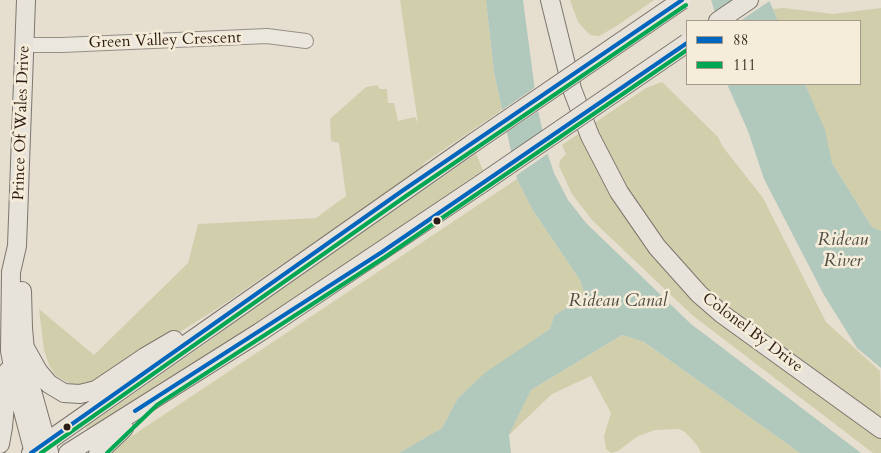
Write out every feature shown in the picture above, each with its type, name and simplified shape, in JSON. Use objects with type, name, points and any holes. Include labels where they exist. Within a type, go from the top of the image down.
[{"type":"main road","name":"Prince Of Wales Drive","points":[[26,0],[17,246],[22,272],[17,348],[30,384],[39,451]]},
{"type":"main road","name":"Colonel By Drive","points":[[550,0],[572,89],[590,136],[619,192],[657,247],[699,294],[722,314],[881,429]]},
{"type":"main road","points":[[39,451],[473,142],[682,0]]},
{"type":"main road","points":[[719,20],[749,0]]},
{"type":"main road","points":[[68,453],[260,332],[481,184],[686,43]]},
{"type":"main road","points":[[17,348],[52,387],[72,395],[89,393],[104,386],[145,357],[264,290]]},
{"type":"main road","points":[[0,444],[17,348]]},
{"type":"main road","points":[[98,453],[153,400]]},
{"type":"street","name":"Green Valley Crescent","points":[[24,45],[267,36],[306,41]]},
{"type":"shaded area","points":[[400,0],[486,0],[494,72],[502,110],[424,163],[422,167],[370,204],[221,306],[172,337],[94,382],[77,386],[56,376],[49,365],[44,350],[39,309],[94,355],[188,263],[198,224],[316,218],[346,196],[339,143],[331,141],[330,119],[366,87],[377,85],[380,89],[387,89],[388,103],[394,103],[398,121],[415,117],[418,123]]},
{"type":"shaded area","points":[[570,0],[654,0],[599,36],[590,35],[578,22]]},
{"type":"shaded area","points":[[784,8],[833,14],[881,8],[881,231],[872,227],[832,163],[820,120],[805,85],[861,85],[861,20],[778,20],[773,9]]},
{"type":"shaded area","points":[[662,82],[718,137],[723,147],[763,198],[826,322],[880,371],[881,420],[839,387],[760,334],[721,302],[688,269],[655,231],[630,195],[593,124],[646,88]]},
{"type":"shaded area","points":[[581,132],[643,239],[881,437],[881,453],[873,453],[692,315],[592,220],[572,194],[559,166],[560,160],[566,154],[562,145]]},
{"type":"shaded area","points":[[476,154],[483,170],[310,290],[87,430],[86,427],[212,339],[242,315]]},
{"type":"shaded area","points":[[517,179],[532,209],[580,280],[585,295],[554,316],[550,329],[486,373],[458,398],[442,428],[399,453],[111,453],[117,446]]},
{"type":"shaded area","points":[[622,335],[644,342],[800,453],[701,453],[697,445],[685,432],[679,429],[655,430],[638,436],[618,451],[611,453],[606,449],[604,436],[611,413],[591,376],[552,394],[509,435],[531,390]]},
{"type":"water","name":"Rideau Canal","points":[[486,0],[523,0],[537,106],[548,155],[554,173],[568,200],[586,223],[691,324],[861,453],[800,453],[644,342],[622,335],[531,390],[509,435],[511,453],[399,453],[442,428],[458,398],[486,372],[550,329],[554,316],[585,295],[580,280],[532,209],[517,179],[494,72]]},
{"type":"water","points":[[711,0],[769,0],[778,20],[718,20]]},
{"type":"water","name":"Rideau River","points":[[727,85],[805,85],[825,130],[832,163],[872,227],[881,231],[881,368],[857,348],[824,295],[764,179],[748,131]]},
{"type":"pier","points":[[732,0],[771,0],[741,20],[715,20],[713,13]]},
{"type":"pier","points":[[537,86],[540,110],[504,134],[499,112]]},
{"type":"pier","points":[[545,129],[550,152],[514,177],[509,154]]},
{"type":"transit line","name":"88","points":[[31,453],[402,191],[682,0]]},
{"type":"transit line","name":"111","points":[[41,453],[406,196],[686,5]]},
{"type":"transit line","name":"88","points":[[135,411],[382,252],[686,44]]},
{"type":"transit line","name":"111","points":[[107,453],[157,405],[385,257],[686,51]]}]
